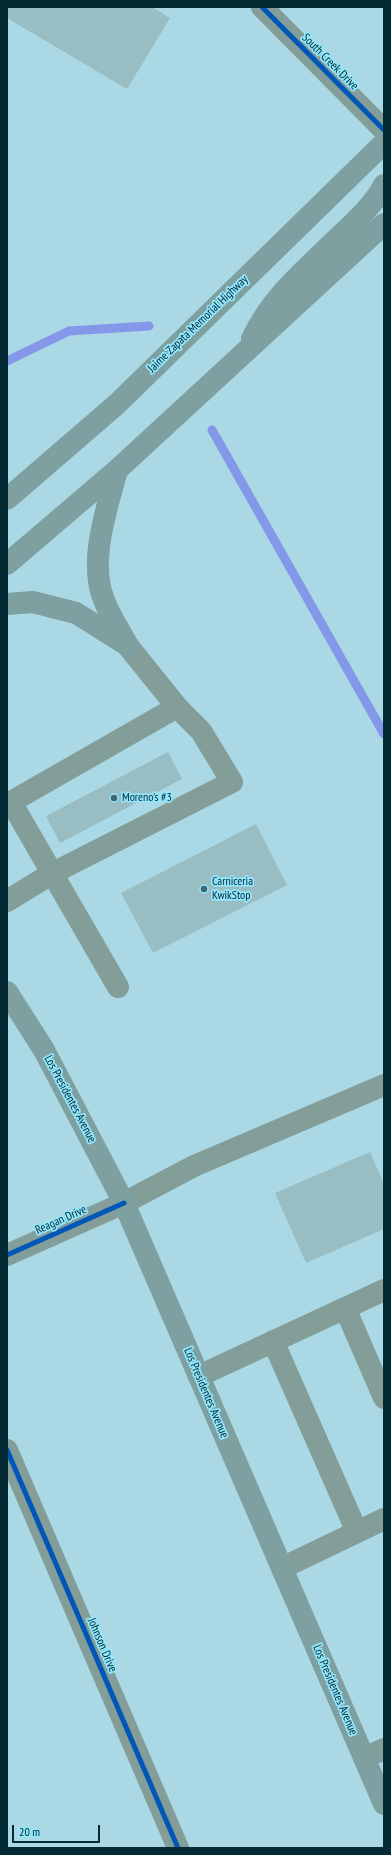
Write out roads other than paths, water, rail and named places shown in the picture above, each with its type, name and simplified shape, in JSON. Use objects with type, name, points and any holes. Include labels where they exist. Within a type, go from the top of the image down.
[{"type":"main road","name":"Jaime Zapata Memorial Highway","points":[[7,499],[117,404],[384,143]]},
{"type":"main road","points":[[246,351],[268,309],[288,286],[356,220],[379,195],[384,186]]},
{"type":"main road","points":[[7,564],[117,470],[384,224]]},
{"type":"main road","points":[[117,470],[101,532],[98,569],[103,599],[128,646]]},
{"type":"main road","points":[[7,604],[33,602],[76,614],[128,646]]},
{"type":"main road","name":"Los Presidentes Avenue","points":[[7,992],[44,1050],[124,1203],[384,1804]]},
{"type":"street","name":"South Creek Drive","points":[[262,7],[384,130]]},
{"type":"street","points":[[7,901],[51,874],[232,782],[201,732],[177,707],[128,646]]},
{"type":"street","points":[[118,987],[51,874],[11,802],[177,707]]},
{"type":"street","name":"Reagan Drive","points":[[7,1256],[124,1203],[194,1166],[384,1085]]},
{"type":"street","points":[[199,1376],[384,1290]]},
{"type":"street","points":[[345,1308],[384,1398]]},
{"type":"street","points":[[273,1341],[357,1532]]},
{"type":"street","name":"Johnson Drive","points":[[7,1450],[178,1848]]},
{"type":"street","points":[[282,1568],[384,1519]]},
{"type":"street","points":[[364,1758],[384,1749]]},
{"type":"waterway","points":[[7,361],[69,331],[149,326]]},
{"type":"waterway","points":[[212,430],[384,734]]},
{"type":"place","name":"Moreno's #3","points":[[114,798]]},
{"type":"place","name":"Carniceria KwikStop","points":[[204,889]]}]
